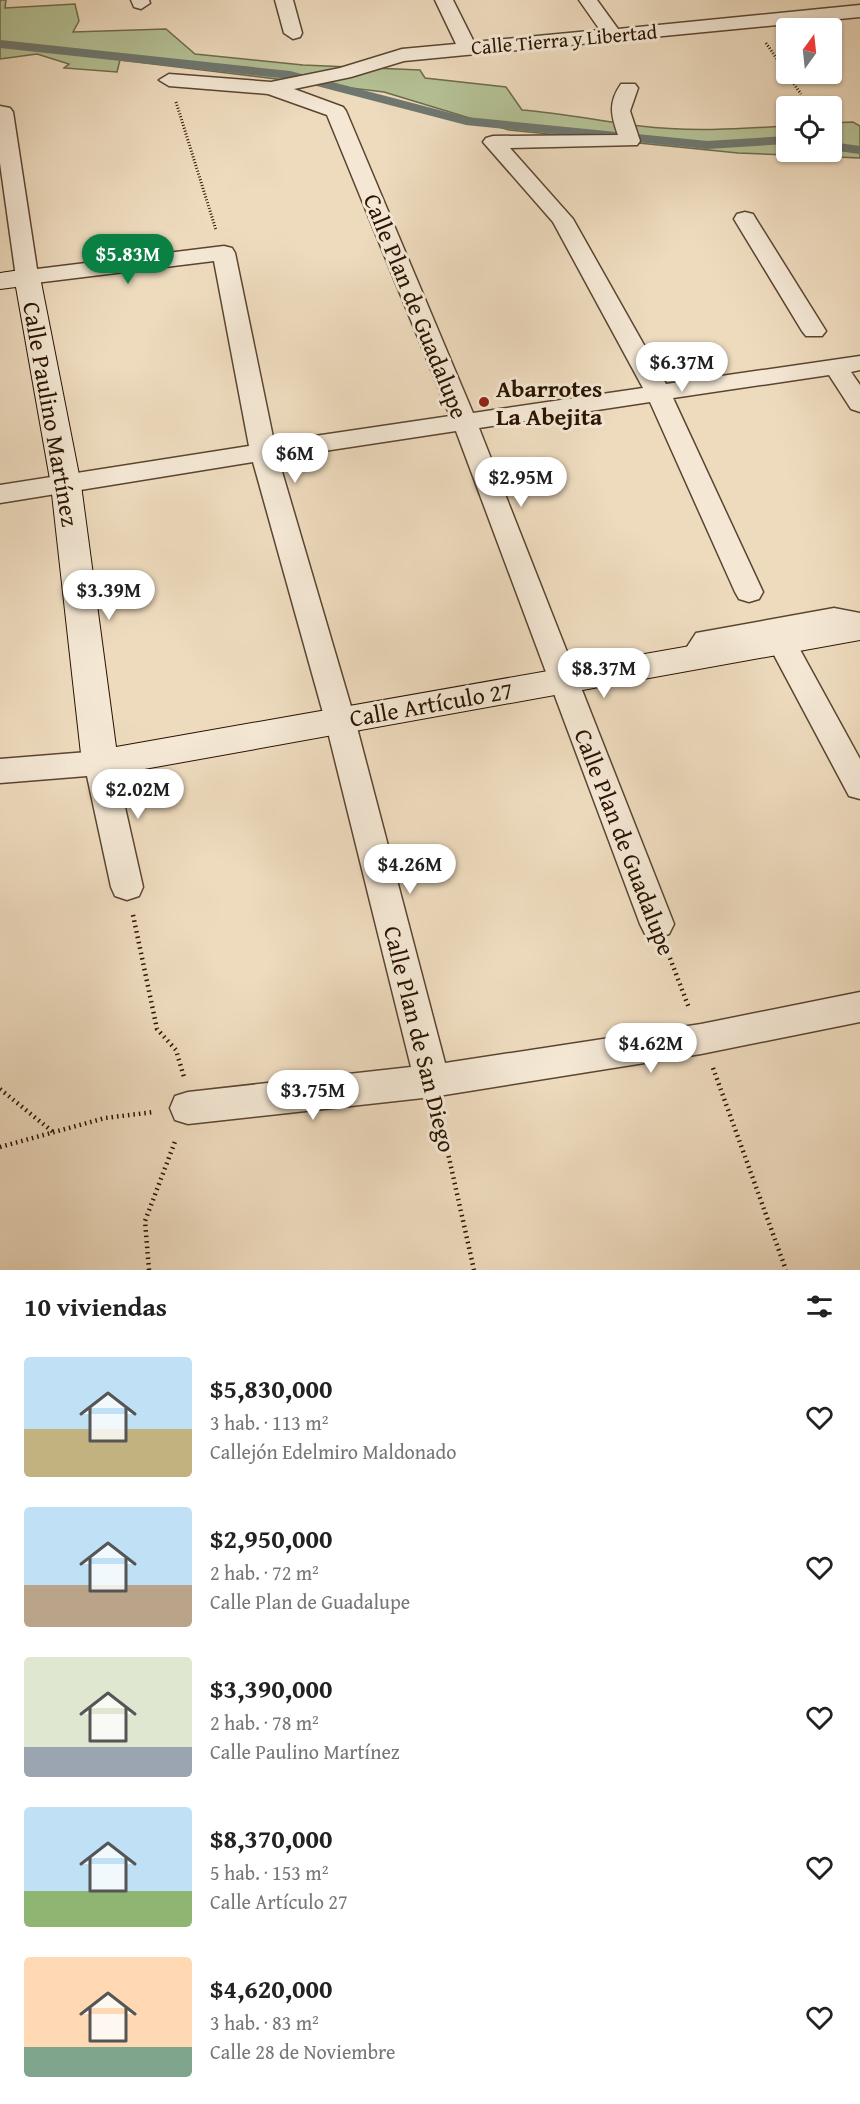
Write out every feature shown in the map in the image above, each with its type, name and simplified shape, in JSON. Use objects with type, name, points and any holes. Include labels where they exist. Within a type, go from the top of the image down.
[{"type":"street","points":[[284,0],[292,33]]},
{"type":"street","points":[[444,0],[467,48]]},
{"type":"street","points":[[588,0],[613,35]]},
{"type":"street","points":[[740,8],[753,22]]},
{"type":"street","name":"Calle Tierra y Libertad","points":[[169,80],[280,86],[344,73],[402,55],[860,11]]},
{"type":"street","name":"Calle Tierra y Libertad","points":[[280,86],[336,111]]},
{"type":"street","points":[[628,88],[620,111],[630,141],[493,142],[562,219],[659,394],[749,592]]},
{"type":"street","name":"Calle Plan de Guadalupe","points":[[336,111],[465,423],[657,924]]},
{"type":"street","name":"Calle Paulino Martínez","points":[[2,112],[14,279],[66,485],[100,763],[127,887]]},
{"type":"street","points":[[745,219],[814,332]]},
{"type":"street","points":[[14,279],[224,253]]},
{"type":"street","name":"Calle Plan de San Diego","points":[[224,253],[262,452],[340,720],[432,1081]]},
{"type":"street","points":[[0,494],[262,452],[860,363]]},
{"type":"street","points":[[835,366],[860,404]]},
{"type":"street","points":[[695,656],[706,640],[834,618],[860,626]]},
{"type":"street","name":"Calle Artículo 27","points":[[0,771],[100,763],[860,626]]},
{"type":"street","points":[[780,640],[860,787]]},
{"type":"street","points":[[188,1108],[432,1081],[701,1039],[860,1007]]},
{"type":"path","points":[[753,22],[776,58]]},
{"type":"path","points":[[169,80],[224,253]]},
{"type":"path","points":[[794,84],[801,94]]},
{"type":"path","points":[[127,887],[157,1029],[176,1050],[182,1064],[188,1108],[145,1221],[149,1270]]},
{"type":"path","name":"Calle Plan de Guadalupe","points":[[657,924],[701,1039]]},
{"type":"path","name":"Calle Plan de San Diego","points":[[432,1081],[474,1270]]},
{"type":"path","points":[[0,1089],[53,1132]]},
{"type":"path","points":[[728,1105],[786,1270]]},
{"type":"path","points":[[0,1147],[105,1118],[188,1108]]},
{"type":"green space","points":[[0,0],[6,0],[5,8],[75,4],[79,21],[73,32],[166,29],[195,54],[303,65],[420,70],[425,78],[506,87],[522,110],[640,126],[677,129],[776,127],[776,155],[738,153],[509,130],[384,92],[120,60],[117,72],[64,68],[69,64],[37,54],[0,59]]},
{"type":"green space","points":[[842,122],[853,122],[860,126],[860,158],[842,157]]},
{"type":"waterway","points":[[0,44],[290,75],[466,121],[707,145],[776,141]]},
{"type":"waterway","points":[[842,148],[860,150]]},
{"type":"place","name":"Abarrotes La Abejita","points":[[484,402]]}]
